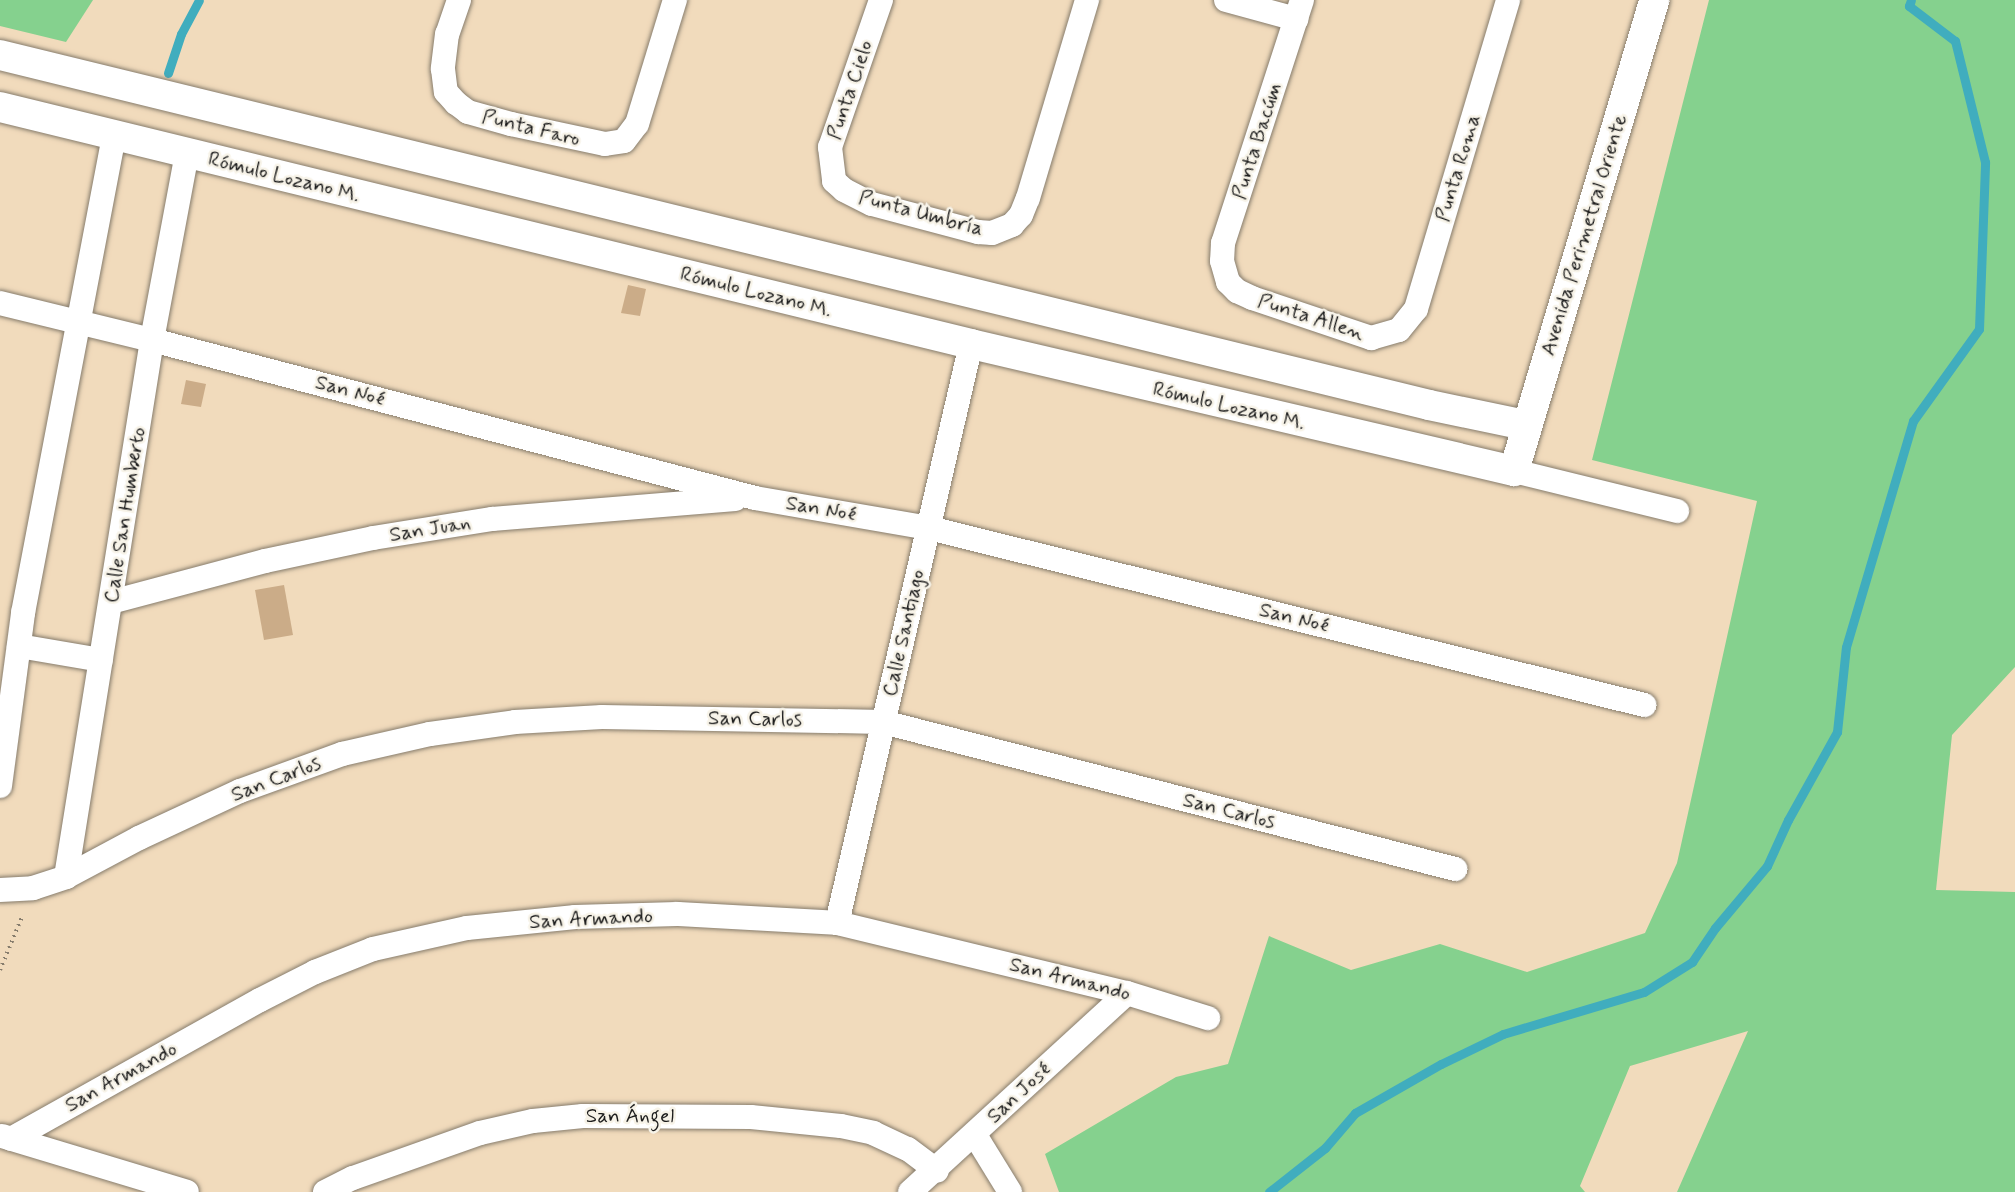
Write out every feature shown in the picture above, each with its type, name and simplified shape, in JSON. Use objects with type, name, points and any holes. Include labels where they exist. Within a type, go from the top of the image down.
[{"type":"street","name":"Punta Faro","points":[[459,0],[444,52],[446,92],[468,112],[593,144],[615,144],[624,141],[638,124],[675,0]]},
{"type":"street","name":"Punta Cielo","points":[[834,181],[830,147],[881,0]]},
{"type":"street","name":"Punta Umbría","points":[[834,181],[844,190],[872,204],[978,232],[992,233],[1012,225],[1021,215],[1029,198],[1087,0]]},
{"type":"street","points":[[1226,0],[1299,10]]},
{"type":"street","name":"Punta Roma","points":[[1399,330],[1416,309],[1508,0]]},
{"type":"street","name":"Avenida Perimetral Oriente","points":[[1514,471],[1525,425],[1654,0]]},
{"type":"street","name":"Punta Bacúm","points":[[1228,282],[1222,261],[1223,243],[1299,10]]},
{"type":"street","points":[[0,55],[1406,399],[1525,425]]},
{"type":"street","name":"Rómulo Lozano M.","points":[[0,107],[971,344],[1514,471]]},
{"type":"street","points":[[0,786],[22,613],[76,321],[114,135]]},
{"type":"street","name":"Calle San Humberto","points":[[66,877],[152,340],[187,153]]},
{"type":"street","name":"Punta Allen","points":[[1228,282],[1237,291],[1252,298],[1371,338],[1399,330]]},
{"type":"street","name":"San Noé","points":[[0,303],[152,340],[755,498],[929,528],[1644,705]]},
{"type":"street","name":"Calle Santiago","points":[[837,923],[971,344]]},
{"type":"street","points":[[1514,471],[1677,511]]},
{"type":"street","name":"San Juan","points":[[111,602],[285,556],[384,536],[492,519],[755,498]]},
{"type":"street","points":[[19,646],[100,660]]},
{"type":"street","name":"San Carlos","points":[[0,890],[33,888],[66,877],[139,838],[240,791],[342,754],[430,734],[515,722],[602,717],[883,722],[1455,869]]},
{"type":"street","name":"San Armando","points":[[6,1137],[260,1000],[315,972],[373,949],[467,928],[575,917],[677,914],[837,923],[1127,993],[1208,1017]]},
{"type":"street","name":"San José","points":[[910,1192],[937,1171],[1127,993]]},
{"type":"street","name":"San Ángel","points":[[325,1192],[353,1178],[480,1133],[533,1121],[583,1116],[751,1117],[841,1126],[873,1133],[908,1149],[937,1171]]},
{"type":"street","points":[[975,1135],[1010,1192]]},
{"type":"street","points":[[6,1137],[187,1192]]},
{"type":"path","points":[[0,970],[33,888]]},
{"type":"green space","points":[[0,0],[93,0],[66,42],[0,26]]},
{"type":"green space","points":[[1709,0],[2015,0],[2015,667],[1952,735],[1936,890],[2015,892],[2015,1192],[1677,1192],[1748,1031],[1630,1066],[1580,1186],[1585,1192],[1059,1192],[1045,1154],[1176,1077],[1228,1064],[1269,936],[1351,970],[1440,944],[1527,972],[1645,933],[1677,863],[1757,501],[1592,460]]},
{"type":"building","points":[[628,285],[646,289],[640,316],[621,313]]},
{"type":"building","points":[[186,380],[206,384],[201,407],[181,404]]},
{"type":"building","points":[[284,585],[293,635],[264,640],[255,590]]},
{"type":"waterway","points":[[168,73],[181,34],[199,0]]},
{"type":"waterway","points":[[1269,1192],[1325,1148],[1355,1113],[1441,1064],[1503,1034],[1644,992],[1692,962],[1715,928],[1767,866],[1788,820],[1837,732],[1846,647],[1913,421],[1979,329],[1985,162],[1955,41],[1909,6],[1911,0]]}]
